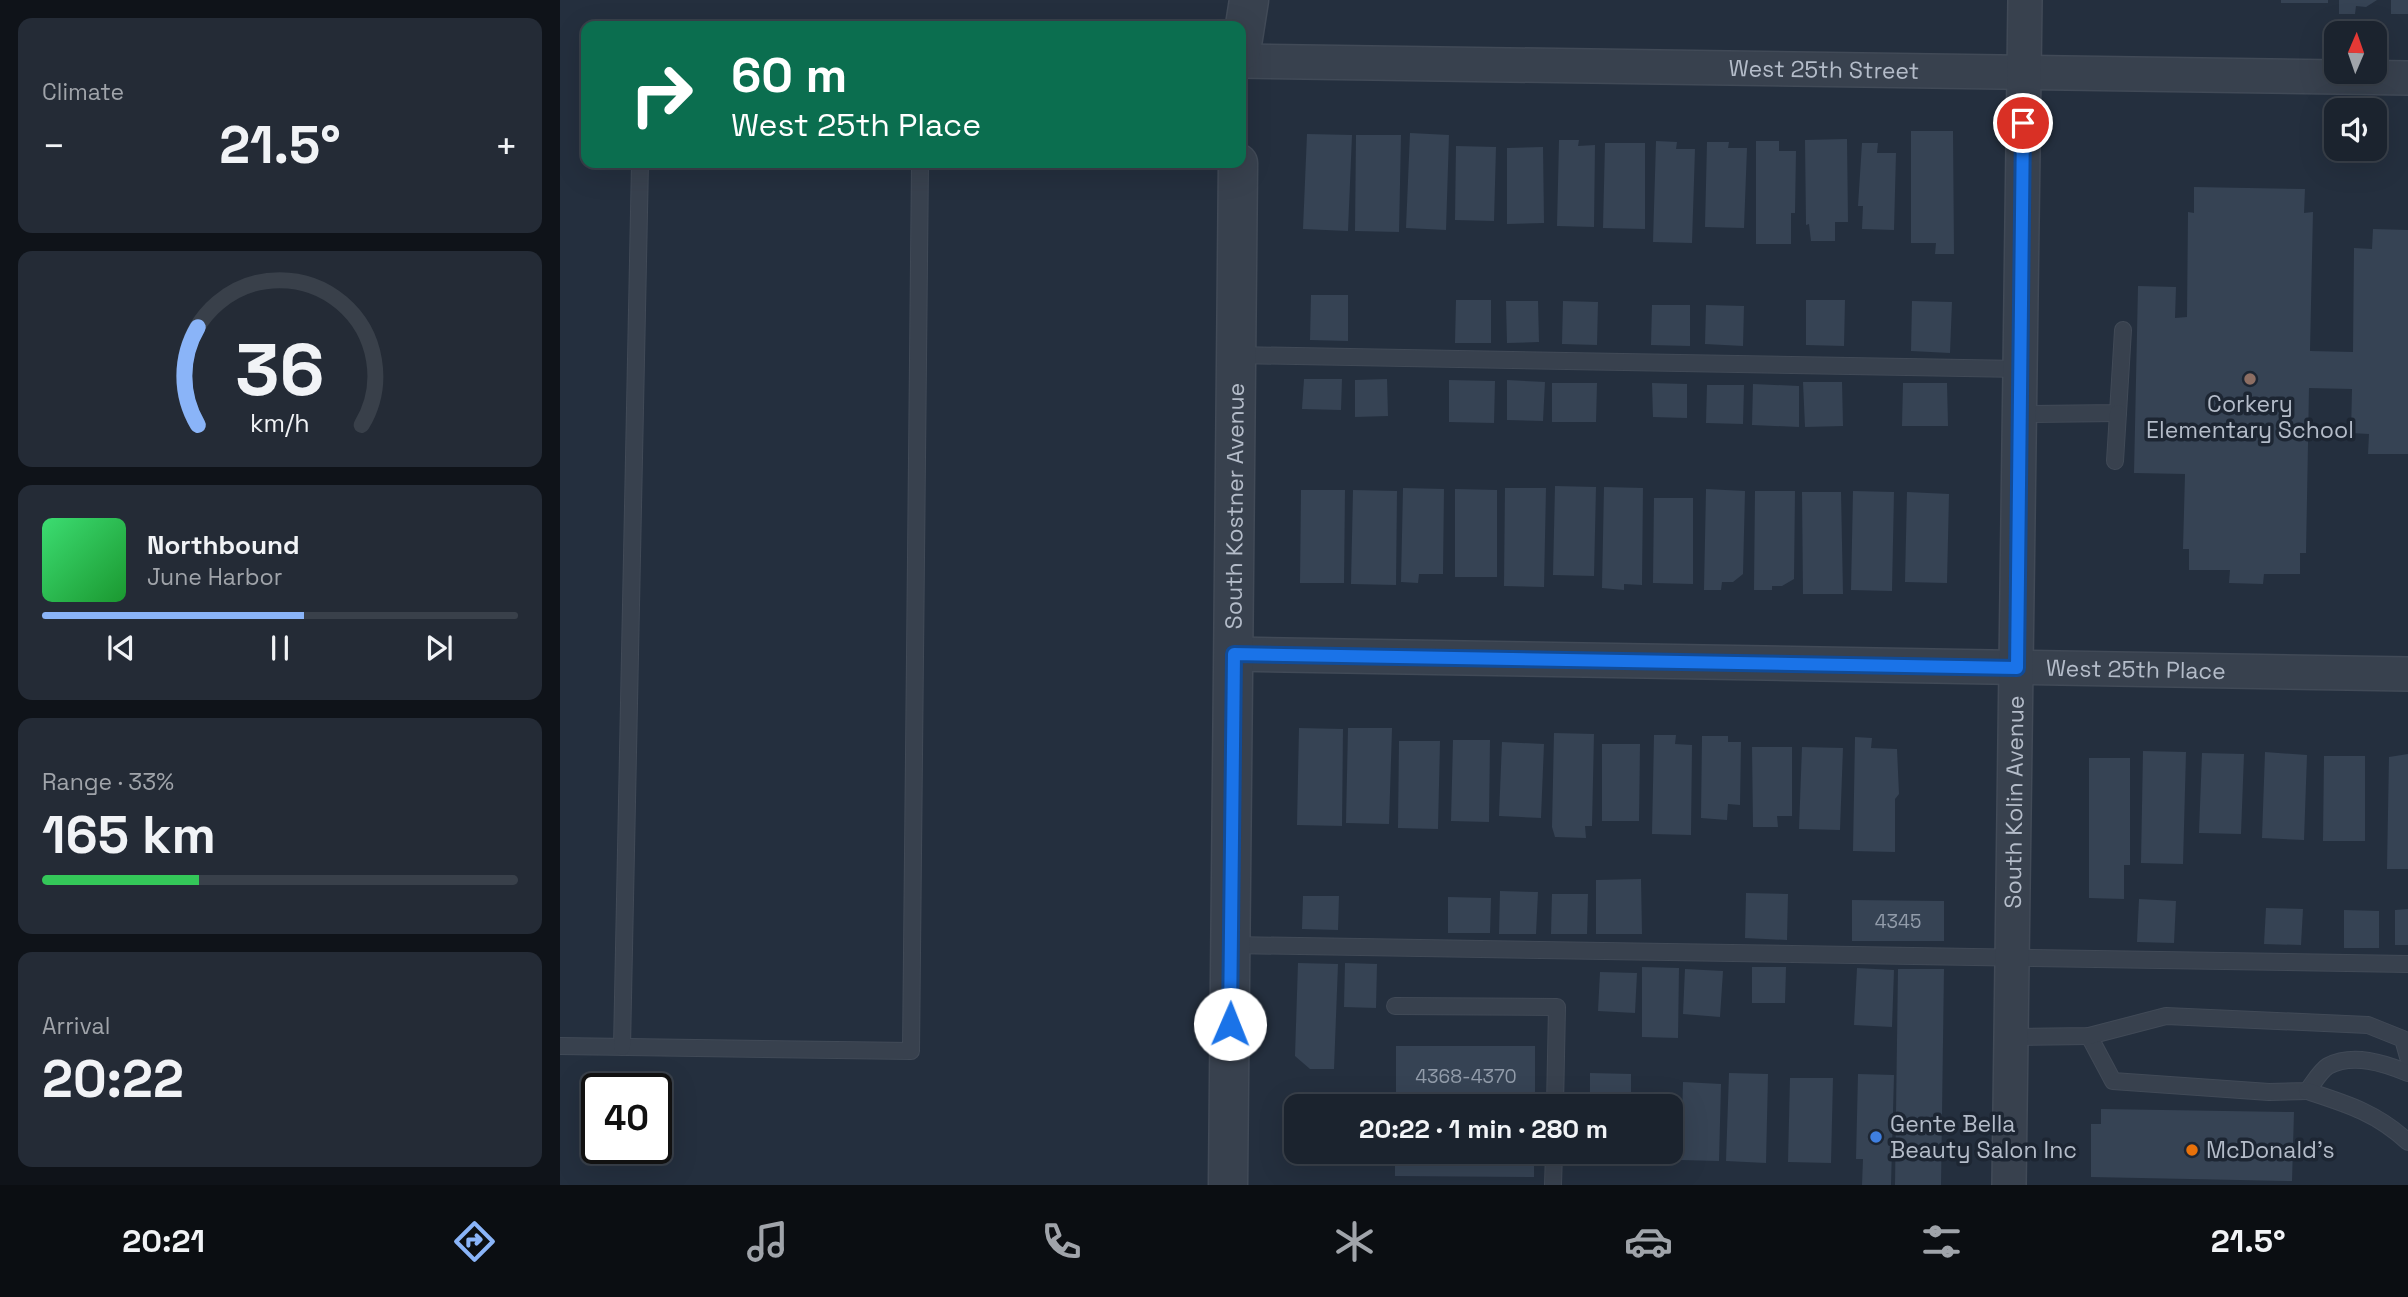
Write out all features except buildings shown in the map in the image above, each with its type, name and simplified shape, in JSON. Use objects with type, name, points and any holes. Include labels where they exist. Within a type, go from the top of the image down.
[{"type":"street","points":[[1246,21],[1249,0]]},
{"type":"street","name":"South Kolin Avenue","points":[[2009,1185],[2025,0]]},
{"type":"street","name":"West 25th Street","points":[[1246,61],[2408,78]]},
{"type":"street","name":"South Kostner Avenue","points":[[1228,1185],[1238,168]]},
{"type":"street","name":"West 25th Place","points":[[1234,654],[2408,674]]},
{"type":"lane","points":[[622,1046],[640,168]]},
{"type":"lane","points":[[560,1046],[911,1051],[920,168]]},
{"type":"lane","points":[[2115,461],[2123,330]]},
{"type":"lane","points":[[1235,355],[2021,369]]},
{"type":"lane","points":[[2020,414],[2118,414]]},
{"type":"lane","points":[[1232,945],[2408,964]]},
{"type":"lane","points":[[1395,1006],[1557,1007],[1555,1094]]},
{"type":"lane","points":[[2012,1037],[2089,1037],[2166,1016],[2368,1025],[2403,1039],[2408,1057]]},
{"type":"lane","points":[[2089,1037],[2113,1081],[2269,1092],[2307,1091],[2354,1106],[2387,1122],[2408,1142]]},
{"type":"lane","points":[[2307,1091],[2326,1067],[2349,1060],[2385,1064],[2408,1073]]},
{"type":"lane","points":[[1553,1185],[1554,1164]]},
{"type":"place","name":"Corkery Elementary School","points":[[2250,379]]},
{"type":"place","name":"Gente Bella Beauty Salon Inc","points":[[1876,1137]]},
{"type":"place","name":"McDonald's","points":[[2192,1150]]},
{"type":"route","points":[[1230,1024],[1234,654],[2017,668],[2023,123]]}]
